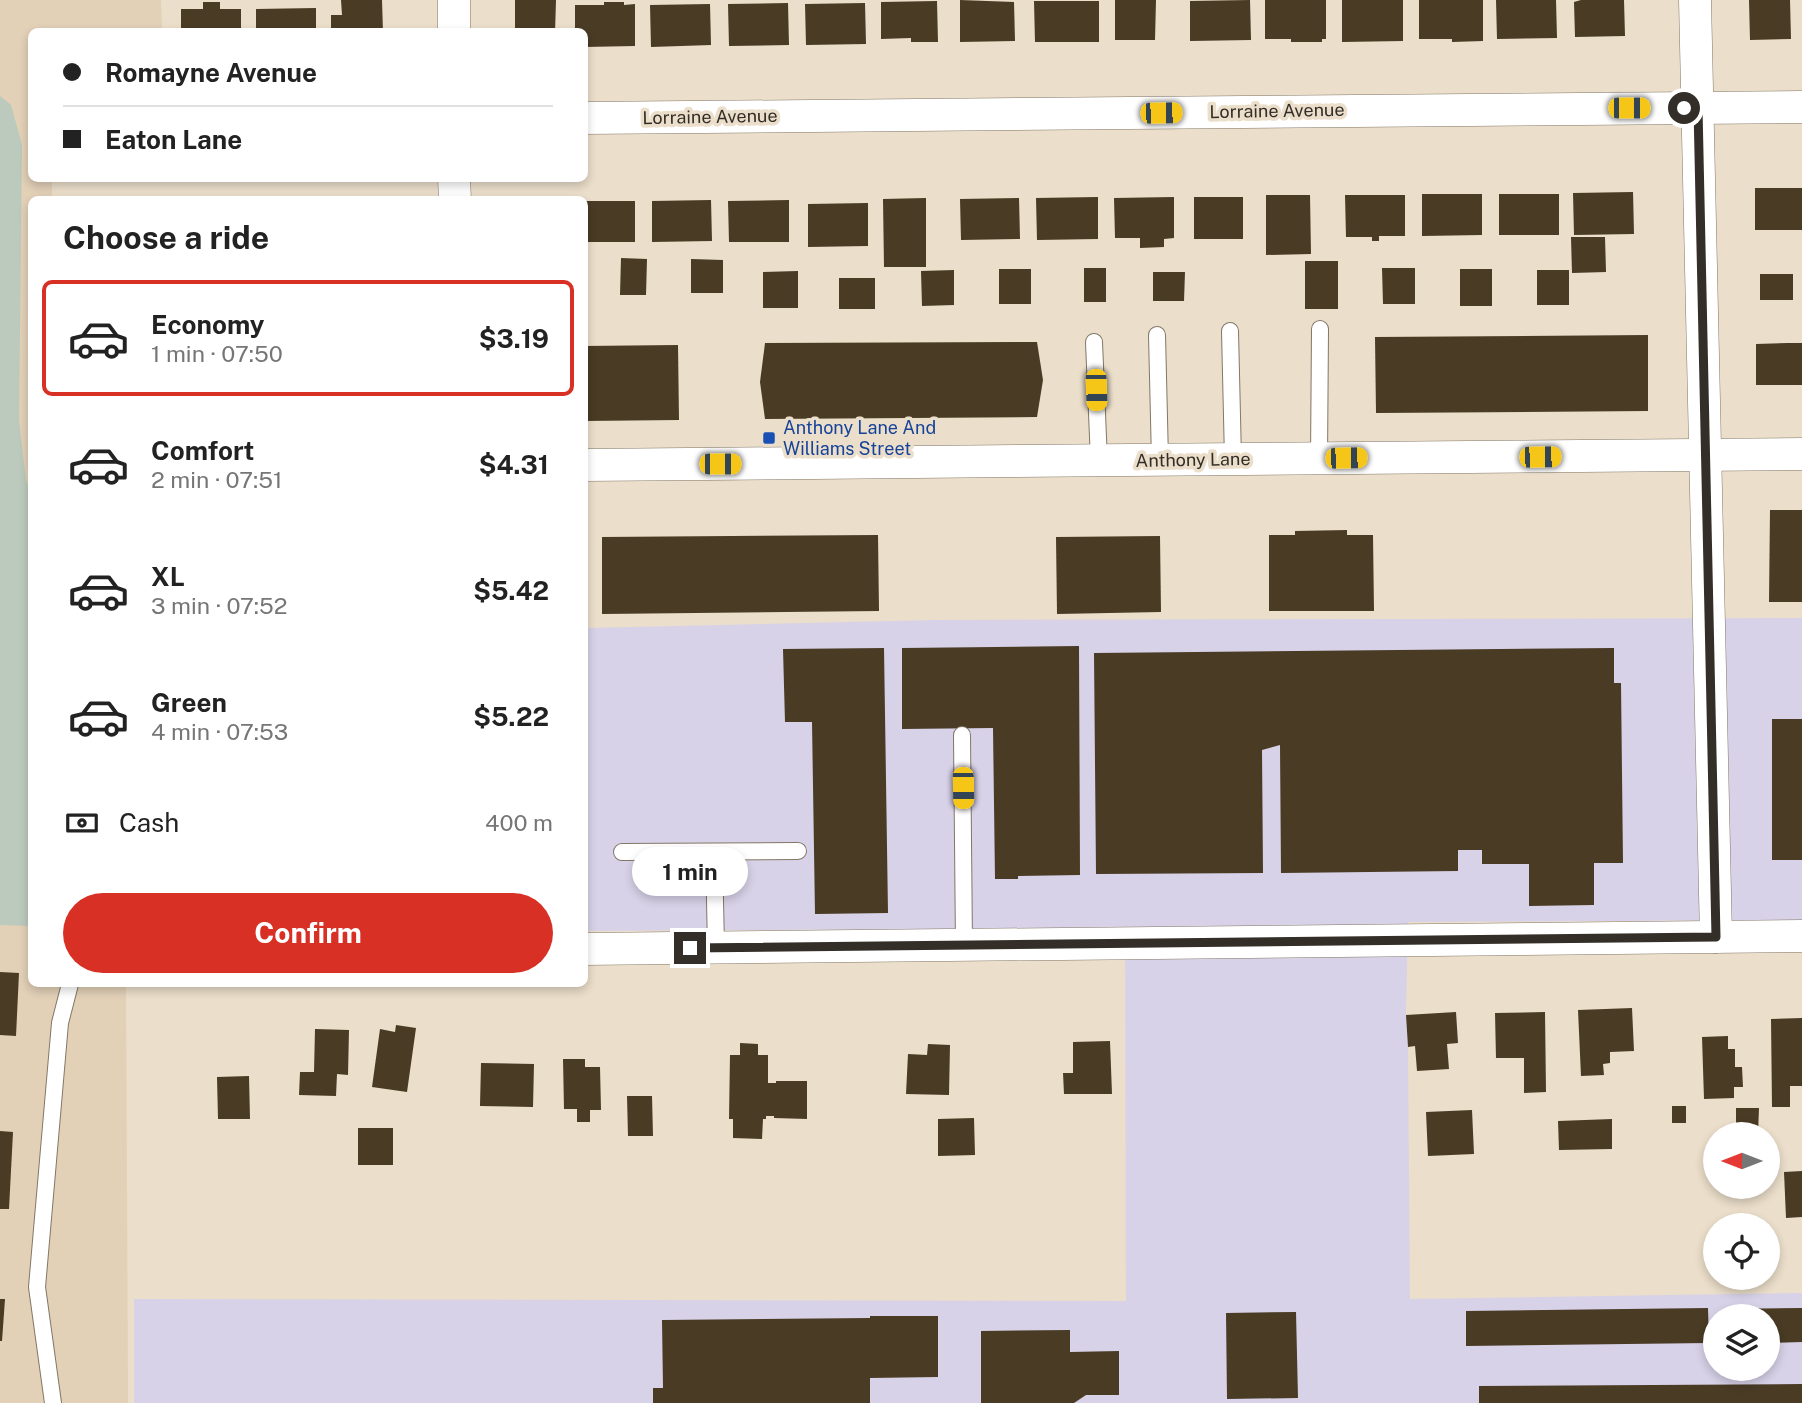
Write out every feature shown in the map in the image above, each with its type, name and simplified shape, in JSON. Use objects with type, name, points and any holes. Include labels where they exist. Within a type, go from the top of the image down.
[{"type":"street","points":[[454,0],[454,28]]},
{"type":"street","points":[[1695,0],[1716,937]]},
{"type":"street","name":"Lorraine Avenue","points":[[588,118],[1802,107]]},
{"type":"street","name":"Anthony Lane","points":[[588,465],[1802,454]]},
{"type":"street","points":[[588,949],[1802,936]]},
{"type":"lane","points":[[1319,459],[1320,329]]},
{"type":"lane","points":[[1230,331],[1233,459]]},
{"type":"lane","points":[[1157,335],[1160,460]]},
{"type":"lane","points":[[1094,342],[1099,461]]},
{"type":"lane","points":[[962,735],[964,945]]},
{"type":"lane","points":[[622,852],[798,851]]},
{"type":"lane","points":[[714,852],[716,948]]},
{"type":"lane","points":[[53,1403],[37,1287],[61,1023],[69,987]]},
{"type":"shaded area","points":[[0,0],[161,0],[162,28],[28,28],[28,182],[52,182],[52,196],[28,196],[28,987],[126,987],[128,1403],[0,1403]]},
{"type":"shaded area","points":[[1802,618],[1802,920],[1408,922],[1406,1015],[1410,1299],[1802,1293],[1802,1403],[134,1403],[134,1299],[1126,1301],[1125,928],[588,931],[588,628],[934,620]]},
{"type":"green space","points":[[0,96],[11,105],[22,145],[19,420],[28,485],[28,926],[0,925]]},
{"type":"building","points":[[341,0],[382,0],[383,28],[331,28],[331,15],[342,15]]},
{"type":"building","points":[[515,0],[556,0],[555,28],[515,28]]},
{"type":"building","points":[[960,0],[1014,2],[1015,41],[960,42]]},
{"type":"building","points":[[1115,0],[1156,0],[1155,40],[1115,40]]},
{"type":"building","points":[[1250,0],[1251,40],[1190,41],[1190,1]]},
{"type":"building","points":[[1265,0],[1326,0],[1326,39],[1322,39],[1322,42],[1291,42],[1291,39],[1265,39]]},
{"type":"building","points":[[1342,0],[1403,0],[1403,41],[1342,42]]},
{"type":"building","points":[[1419,0],[1483,0],[1483,41],[1419,39]]},
{"type":"building","points":[[1496,0],[1556,0],[1557,38],[1497,39]]},
{"type":"building","points":[[1624,0],[1625,36],[1575,37],[1574,2]]},
{"type":"building","points":[[1749,0],[1790,0],[1791,39],[1750,40]]},
{"type":"building","points":[[937,1],[938,42],[911,42],[911,38],[881,39],[881,2]]},
{"type":"building","points":[[1034,1],[1099,1],[1099,42],[1035,42]]},
{"type":"building","points":[[203,2],[220,2],[220,9],[241,9],[241,28],[181,28],[181,9],[203,9]]},
{"type":"building","points":[[604,2],[635,4],[635,46],[588,47],[588,28],[575,28],[575,5],[604,5]]},
{"type":"building","points":[[788,3],[789,45],[729,46],[728,4]]},
{"type":"building","points":[[865,3],[866,44],[806,45],[805,4]]},
{"type":"building","points":[[710,4],[711,45],[651,47],[650,5]]},
{"type":"building","points":[[316,8],[316,28],[256,28],[256,9]]},
{"type":"building","points":[[1755,188],[1802,188],[1802,230],[1755,230]]},
{"type":"building","points":[[1633,192],[1634,234],[1574,235],[1573,193]]},
{"type":"building","points":[[1422,194],[1482,194],[1482,235],[1422,236]]},
{"type":"building","points":[[1499,194],[1559,194],[1559,235],[1499,235]]},
{"type":"building","points":[[1266,195],[1310,195],[1311,254],[1266,255]]},
{"type":"building","points":[[1345,195],[1405,195],[1405,236],[1379,236],[1379,241],[1372,241],[1372,237],[1346,237]]},
{"type":"building","points":[[1098,197],[1098,239],[1037,240],[1036,198]]},
{"type":"building","points":[[1174,197],[1174,238],[1164,239],[1164,247],[1140,248],[1140,238],[1115,238],[1114,198]]},
{"type":"building","points":[[1194,197],[1243,197],[1243,239],[1194,239]]},
{"type":"building","points":[[926,198],[926,267],[884,267],[883,199]]},
{"type":"building","points":[[1019,198],[1020,239],[961,240],[960,199]]},
{"type":"building","points":[[711,200],[712,241],[652,242],[652,201]]},
{"type":"building","points":[[789,200],[789,242],[729,242],[728,201]]},
{"type":"building","points":[[588,201],[635,201],[635,242],[588,242]]},
{"type":"building","points":[[868,203],[868,246],[808,247],[808,204]]},
{"type":"building","points":[[1571,237],[1605,237],[1606,272],[1572,273]]},
{"type":"building","points":[[621,258],[647,259],[646,295],[620,295]]},
{"type":"building","points":[[691,259],[723,260],[723,293],[691,293]]},
{"type":"building","points":[[1305,261],[1338,261],[1338,309],[1305,309]]},
{"type":"building","points":[[1084,268],[1106,268],[1106,302],[1084,302]]},
{"type":"building","points":[[1382,268],[1415,268],[1415,304],[1383,304]]},
{"type":"building","points":[[999,269],[1031,269],[1031,304],[999,304]]},
{"type":"building","points":[[1460,269],[1492,269],[1492,306],[1460,306]]},
{"type":"building","points":[[954,270],[954,305],[922,306],[921,271]]},
{"type":"building","points":[[1537,270],[1569,270],[1569,305],[1537,305]]},
{"type":"building","points":[[798,271],[798,308],[763,308],[763,272]]},
{"type":"building","points":[[1153,272],[1185,272],[1184,301],[1153,301]]},
{"type":"building","points":[[1760,274],[1793,274],[1793,300],[1760,300]]},
{"type":"building","points":[[839,278],[875,278],[875,309],[839,309]]},
{"type":"building","points":[[1648,335],[1648,411],[1376,413],[1375,337]]},
{"type":"building","points":[[1037,342],[1043,380],[1037,417],[765,419],[760,382],[765,343]]},
{"type":"building","points":[[1802,343],[1802,385],[1756,385],[1756,344]]},
{"type":"building","points":[[678,345],[679,420],[588,421],[588,346]]},
{"type":"building","points":[[1770,510],[1802,510],[1802,602],[1769,602]]},
{"type":"building","points":[[1347,530],[1347,535],[1373,535],[1374,611],[1269,611],[1269,535],[1295,535],[1295,531]]},
{"type":"building","points":[[878,535],[879,611],[602,614],[602,537]]},
{"type":"building","points":[[1160,536],[1161,612],[1057,614],[1056,537]]},
{"type":"building","points":[[1079,646],[1080,875],[995,879],[993,728],[902,729],[902,648]]},
{"type":"building","points":[[884,648],[888,913],[815,914],[812,722],[785,722],[783,649]]},
{"type":"building","points":[[1614,648],[1614,683],[1621,683],[1623,863],[1594,863],[1594,905],[1529,906],[1529,864],[1482,864],[1482,850],[1458,850],[1458,871],[1281,873],[1280,745],[1262,750],[1263,873],[1096,874],[1094,653]]},
{"type":"building","points":[[1772,719],[1802,719],[1802,860],[1772,860]]},
{"type":"building","points":[[0,972],[19,973],[16,1036],[0,1035]]},
{"type":"building","points":[[1632,1008],[1634,1051],[1610,1052],[1610,1063],[1603,1064],[1604,1075],[1581,1076],[1578,1010]]},
{"type":"building","points":[[1456,1012],[1458,1043],[1447,1044],[1449,1069],[1417,1071],[1415,1046],[1408,1047],[1406,1015]]},
{"type":"building","points":[[1545,1012],[1546,1092],[1524,1093],[1524,1058],[1496,1058],[1495,1013]]},
{"type":"building","points":[[1802,1018],[1802,1086],[1790,1086],[1790,1107],[1772,1107],[1771,1019]]},
{"type":"building","points":[[396,1025],[416,1028],[407,1092],[372,1087],[380,1029],[395,1032]]},
{"type":"building","points":[[315,1029],[349,1030],[348,1075],[337,1074],[336,1096],[299,1095],[300,1072],[314,1072]]},
{"type":"building","points":[[1728,1036],[1728,1049],[1735,1049],[1735,1067],[1742,1067],[1743,1087],[1734,1087],[1734,1098],[1704,1099],[1702,1037]]},
{"type":"building","points":[[1110,1041],[1112,1094],[1064,1094],[1063,1073],[1073,1073],[1073,1042]]},
{"type":"building","points":[[740,1043],[758,1044],[758,1055],[768,1055],[768,1083],[807,1081],[807,1119],[766,1116],[766,1119],[763,1119],[762,1139],[733,1138],[733,1119],[729,1119],[730,1055],[740,1055]]},
{"type":"building","points":[[928,1044],[950,1045],[949,1095],[906,1094],[908,1054],[927,1055]]},
{"type":"building","points":[[563,1059],[585,1059],[585,1067],[600,1067],[601,1110],[590,1110],[590,1122],[577,1122],[577,1109],[564,1109]]},
{"type":"building","points":[[481,1063],[534,1064],[533,1107],[480,1106]]},
{"type":"building","points":[[249,1076],[250,1119],[218,1119],[217,1077]]},
{"type":"building","points":[[627,1096],[652,1096],[653,1136],[628,1136]]},
{"type":"building","points":[[1672,1106],[1686,1106],[1686,1123],[1672,1123]]},
{"type":"building","points":[[1736,1108],[1759,1108],[1758,1122],[1736,1122]]},
{"type":"building","points":[[1472,1110],[1474,1154],[1428,1156],[1426,1112]]},
{"type":"building","points":[[974,1118],[975,1155],[938,1156],[938,1119]]},
{"type":"building","points":[[1612,1119],[1612,1149],[1559,1150],[1558,1121]]},
{"type":"building","points":[[358,1128],[393,1128],[393,1165],[358,1165]]},
{"type":"building","points":[[0,1131],[13,1132],[9,1209],[0,1209]]},
{"type":"building","points":[[1802,1171],[1802,1217],[1786,1218],[1784,1172]]},
{"type":"building","points":[[0,1299],[5,1299],[2,1341],[0,1341]]},
{"type":"building","points":[[1703,1308],[1703,1343],[1466,1346],[1466,1311]]},
{"type":"building","points":[[1780,1308],[1802,1308],[1802,1342],[1780,1343]]},
{"type":"building","points":[[1296,1312],[1298,1398],[1227,1399],[1226,1313]]},
{"type":"building","points":[[938,1316],[938,1377],[870,1378],[870,1403],[653,1403],[653,1388],[663,1388],[662,1320]]},
{"type":"building","points":[[1070,1330],[1070,1352],[1119,1351],[1119,1395],[1086,1395],[1074,1403],[981,1403],[981,1331]]},
{"type":"building","points":[[1802,1384],[1802,1403],[1479,1403],[1479,1386]]},
{"type":"place","name":"Anthony Lane And Williams Street","points":[[769,438]]},
{"type":"route","points":[[690,948],[1716,937],[1698,108],[1684,108]]}]
